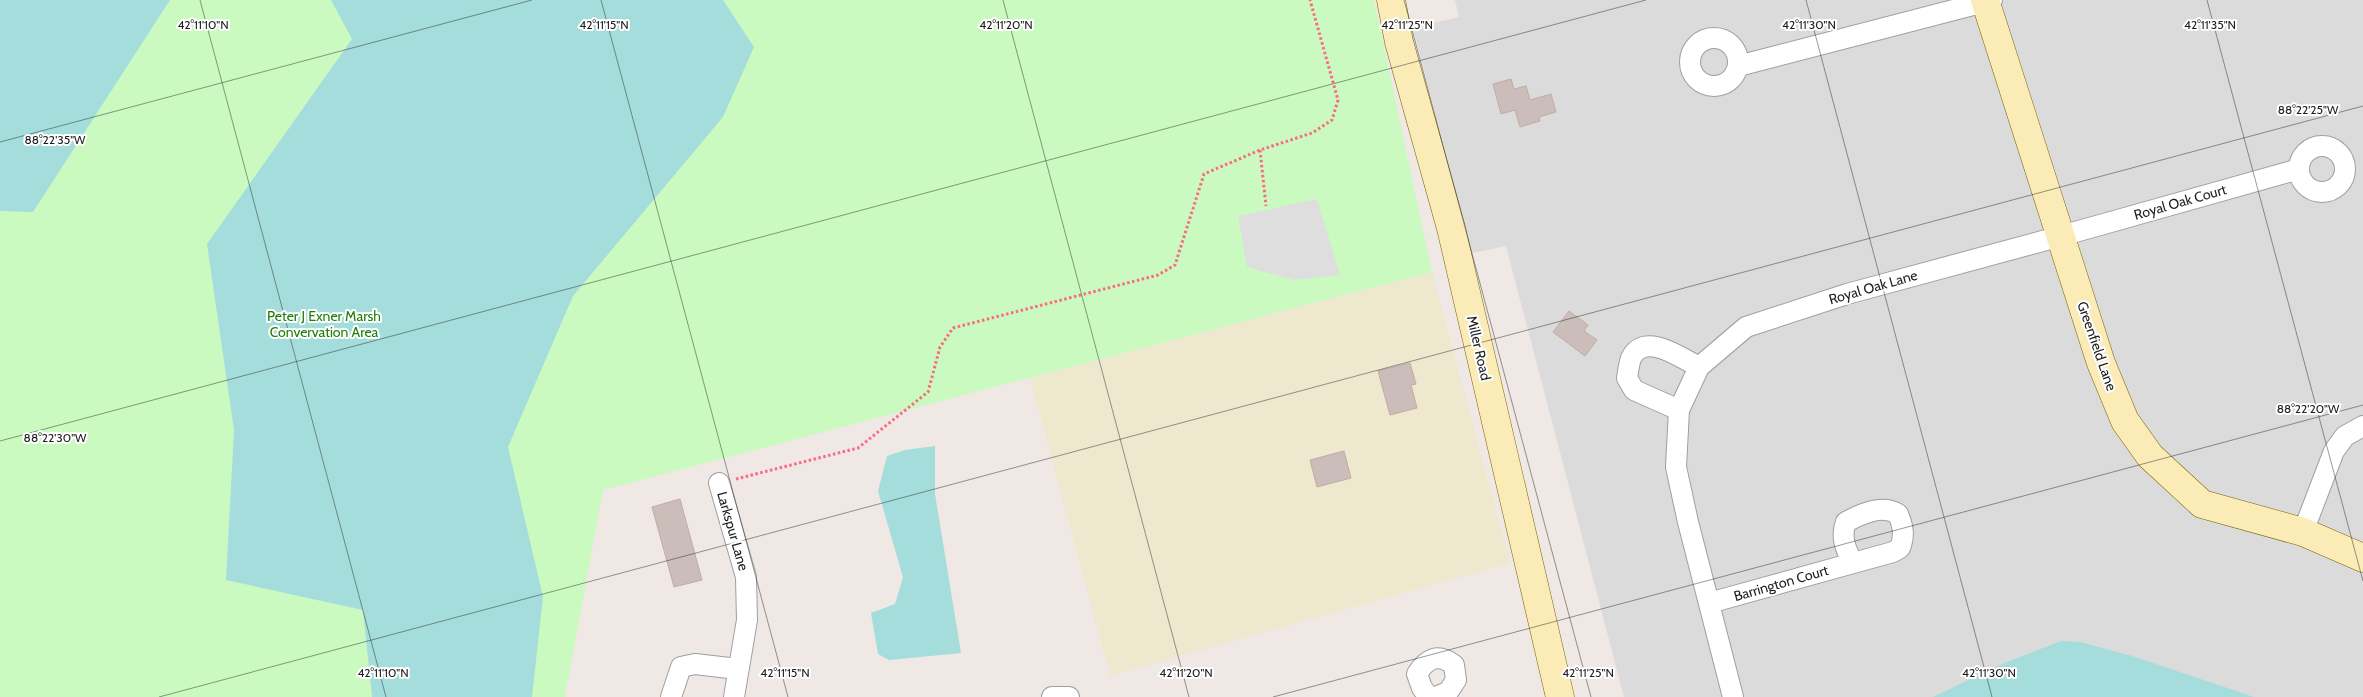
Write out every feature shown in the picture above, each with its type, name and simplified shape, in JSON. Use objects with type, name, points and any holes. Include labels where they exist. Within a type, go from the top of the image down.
[{"type":"street","name":"Miller Road","points":[[1391,0],[1399,42],[1451,228],[1560,697]]},
{"type":"street","points":[[1738,66],[1987,1]]},
{"type":"street","name":"Greenfield Lane","points":[[1987,1],[2101,363],[2125,421],[2150,456],[2202,504],[2303,532],[2363,558]]},
{"type":"street","name":"Royal Oak Court","points":[[2061,236],[2298,169]]},
{"type":"street","name":"Royal Oak Lane","points":[[1733,697],[1688,522],[1676,467],[1679,410],[1700,367],[1746,326],[1847,294],[2061,236]]},
{"type":"street","points":[[1679,410],[1634,390],[1627,378],[1631,358],[1644,346],[1658,346],[1700,367]]},
{"type":"street","points":[[2303,532],[2334,451],[2345,436],[2363,426]]},
{"type":"street","name":"Larkspur Lane","points":[[718,483],[746,577],[747,620],[734,697]]},
{"type":"street","name":"Barrington Court","points":[[1709,603],[1853,563]]},
{"type":"street","points":[[1429,697],[1422,688],[1417,674],[1423,664],[1434,658],[1444,658],[1454,665],[1456,680],[1448,692],[1436,697]]},
{"type":"street","points":[[671,697],[680,667],[695,664],[738,669]]},
{"type":"street","points":[[1052,697],[1070,697]]},
{"type":"path","points":[[718,483],[858,448],[928,392],[940,347],[953,328],[1158,275],[1175,265],[1204,174],[1260,150],[1323,128],[1332,120],[1338,100],[1310,0]]},
{"type":"path","points":[[1260,150],[1266,206]]},
{"type":"shaded area","points":[[1455,0],[2363,0],[2363,697],[1624,697],[1506,246],[1472,253],[1413,28],[1459,17]]},
{"type":"shaded area","points":[[1317,199],[1340,275],[1294,280],[1247,267],[1238,216]]},
{"type":"shaded area","points":[[1432,272],[1510,563],[1110,676],[1030,378]]},
{"type":"green space","name":"Peter J Exner Marsh Convervation Area","points":[[0,0],[1374,0],[1432,272],[603,490],[565,697],[0,697]]},
{"type":"water","points":[[0,0],[170,0],[33,212],[0,211]]},
{"type":"water","points":[[331,0],[723,0],[754,47],[723,117],[573,296],[508,447],[543,597],[532,697],[372,697],[363,610],[226,580],[234,430],[207,244],[352,39]]},
{"type":"water","points":[[935,446],[935,494],[961,653],[889,660],[878,654],[871,613],[895,604],[903,577],[878,491],[887,456],[905,450]]},
{"type":"water","points":[[2061,641],[2080,642],[2132,656],[2254,697],[1933,697],[2002,664]]},
{"type":"building","points":[[1511,79],[1514,89],[1526,86],[1530,100],[1551,94],[1556,112],[1539,117],[1540,121],[1520,127],[1515,110],[1501,114],[1493,84]]},
{"type":"building","points":[[1569,311],[1588,325],[1584,331],[1597,340],[1585,356],[1553,332]]},
{"type":"building","points":[[1410,363],[1416,384],[1411,385],[1417,408],[1390,415],[1378,371]]},
{"type":"building","points":[[1344,451],[1351,478],[1317,487],[1310,460]]},
{"type":"building","points":[[680,499],[702,580],[674,587],[652,507]]}]
